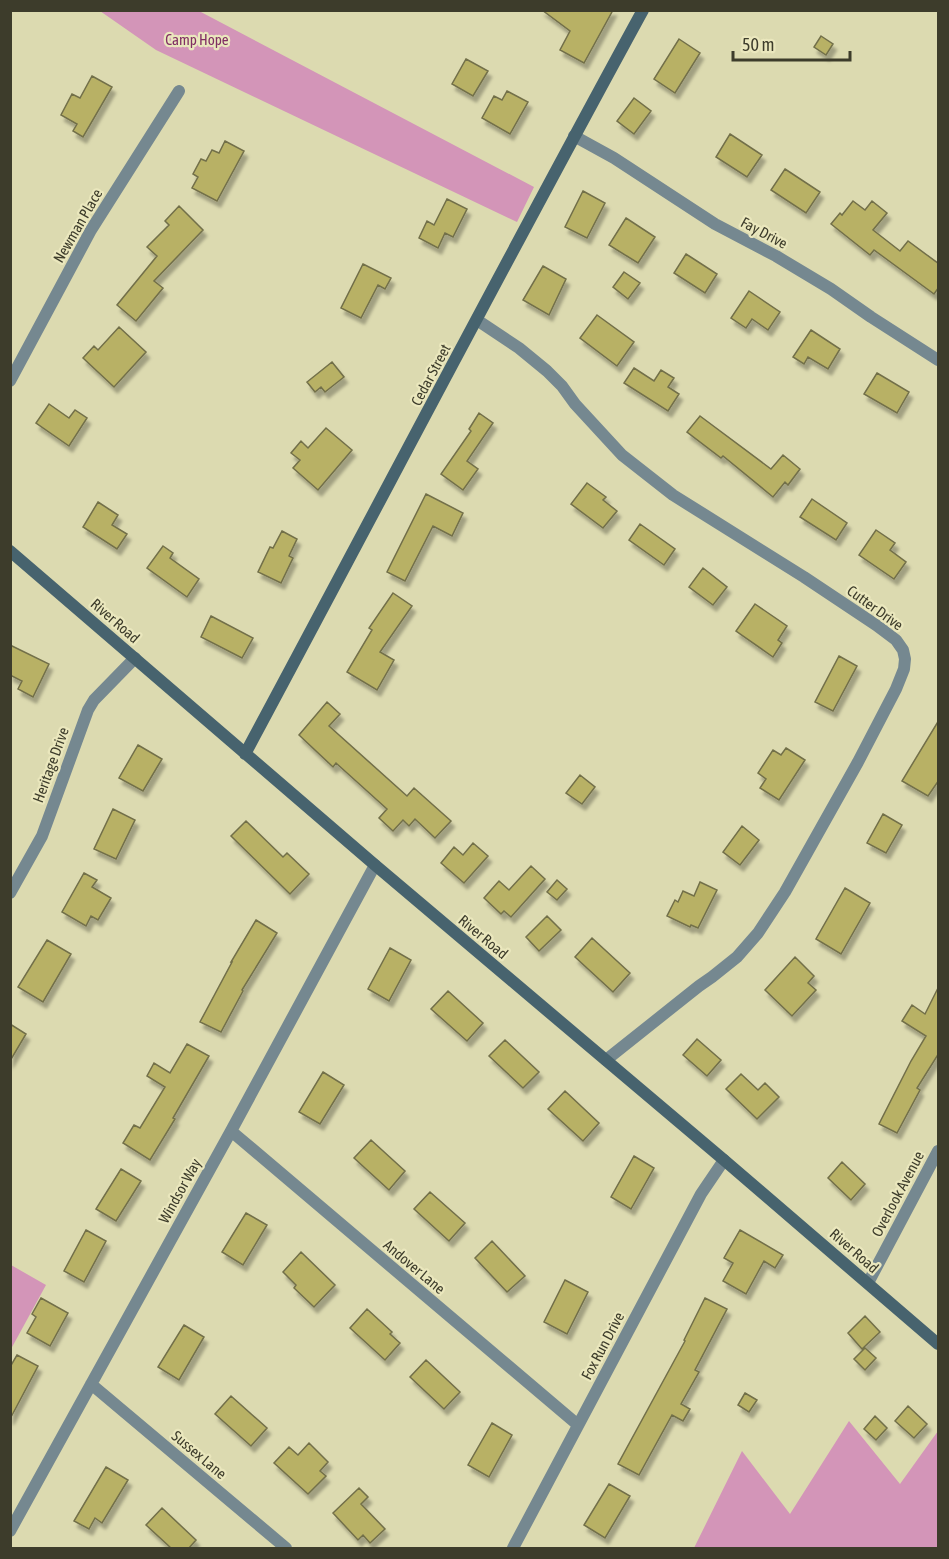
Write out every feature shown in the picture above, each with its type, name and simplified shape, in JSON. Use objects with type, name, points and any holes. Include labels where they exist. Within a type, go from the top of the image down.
[{"type":"street","name":"Cedar Street","points":[[245,753],[643,10]]},
{"type":"street","name":"Newman Place","points":[[10,381],[91,230],[179,91]]},
{"type":"street","name":"Fay Drive","points":[[574,136],[614,158],[716,224],[831,289],[939,360]]},
{"type":"street","name":"Cutter Drive","points":[[477,320],[519,348],[547,371],[562,386],[574,404],[622,455],[673,495],[876,625],[896,640],[903,650],[905,659],[904,669],[896,689],[858,762],[785,892],[758,933],[737,957],[606,1060]]},
{"type":"street","name":"River Road","points":[[10,552],[939,1344]]},
{"type":"street","name":"Heritage Drive","points":[[10,893],[42,836],[88,710],[94,700],[135,658]]},
{"type":"street","name":"Windsor Way","points":[[10,1531],[375,865]]},
{"type":"street","name":"Andover Lane","points":[[231,1131],[578,1425]]},
{"type":"street","name":"Overlook Avenue","points":[[867,1283],[939,1151]]},
{"type":"street","name":"Fox Run Drive","points":[[513,1548],[701,1194],[724,1160]]},
{"type":"street","name":"Sussex Lane","points":[[91,1384],[286,1548]]},
{"type":"green space","name":"Camp Hope","points":[[100,11],[199,11],[534,187],[517,222],[156,50]]},
{"type":"green space","points":[[11,1265],[46,1285],[11,1349]]},
{"type":"green space","points":[[849,1421],[900,1484],[938,1431],[938,1548],[694,1548],[742,1451],[790,1514]]},
{"type":"building","points":[[542,10],[613,10],[584,63],[560,50],[570,31]]},
{"type":"building","points":[[821,36],[833,44],[826,55],[814,47]]},
{"type":"building","points":[[679,39],[700,53],[675,93],[654,79]]},
{"type":"building","points":[[466,59],[488,71],[473,96],[452,84]]},
{"type":"building","points":[[92,76],[112,87],[83,137],[73,131],[77,124],[61,115],[72,94],[80,98]]},
{"type":"building","points":[[507,91],[528,102],[510,134],[482,118],[494,96],[502,100]]},
{"type":"building","points":[[634,98],[651,111],[634,134],[617,121]]},
{"type":"building","points":[[730,134],[762,155],[747,177],[716,157]]},
{"type":"building","points":[[225,141],[244,151],[217,201],[192,188],[198,177],[193,174],[201,159],[206,161],[212,150],[219,153]]},
{"type":"building","points":[[785,169],[820,192],[806,213],[771,190]]},
{"type":"building","points":[[583,191],[605,203],[587,238],[565,227]]},
{"type":"building","points":[[447,199],[467,209],[453,237],[445,233],[438,248],[419,238],[427,221],[434,225]]},
{"type":"building","points":[[853,201],[865,210],[872,201],[887,213],[873,230],[900,251],[908,241],[939,264],[939,287],[934,294],[874,250],[870,255],[831,224]]},
{"type":"building","points":[[179,206],[203,230],[154,281],[163,288],[136,321],[117,305],[157,256],[147,247],[169,225],[165,221]]},
{"type":"building","points":[[626,218],[655,237],[638,263],[609,245]]},
{"type":"building","points":[[686,254],[717,274],[705,293],[674,273]]},
{"type":"building","points":[[363,264],[391,278],[385,289],[378,285],[361,318],[341,308]]},
{"type":"building","points":[[543,266],[566,279],[549,315],[523,300]]},
{"type":"building","points":[[624,272],[640,283],[628,299],[613,287]]},
{"type":"building","points":[[749,291],[780,312],[768,330],[752,319],[746,328],[731,318]]},
{"type":"building","points":[[597,315],[634,342],[617,366],[580,338]]},
{"type":"building","points":[[119,327],[146,352],[114,387],[83,358],[94,346],[98,350]]},
{"type":"building","points":[[811,330],[840,349],[828,369],[808,357],[804,364],[793,357]]},
{"type":"building","points":[[332,362],[344,377],[325,392],[321,387],[315,392],[307,382]]},
{"type":"building","points":[[634,368],[654,381],[661,370],[674,378],[668,387],[679,394],[668,411],[624,383]]},
{"type":"building","points":[[877,373],[909,392],[897,413],[864,394]]},
{"type":"building","points":[[49,404],[69,418],[75,410],[87,418],[69,446],[36,423]]},
{"type":"building","points":[[479,413],[493,423],[467,461],[478,469],[463,490],[441,474],[471,431],[469,429]]},
{"type":"building","points":[[700,416],[771,469],[783,455],[800,469],[788,485],[785,482],[773,497],[723,456],[721,458],[687,432]]},
{"type":"building","points":[[326,428],[352,450],[318,490],[293,468],[300,460],[291,453],[301,441],[308,448]]},
{"type":"building","points":[[587,483],[606,497],[603,500],[617,511],[603,528],[571,504]]},
{"type":"building","points":[[426,494],[463,513],[452,536],[433,526],[405,581],[387,572]]},
{"type":"building","points":[[812,499],[847,523],[836,540],[800,517]]},
{"type":"building","points":[[98,502],[118,515],[112,525],[127,534],[117,549],[83,527]]},
{"type":"building","points":[[640,524],[675,549],[664,565],[629,540]]},
{"type":"building","points":[[876,530],[895,543],[890,550],[906,562],[894,579],[859,555]]},
{"type":"building","points":[[282,531],[297,539],[289,556],[293,558],[281,583],[258,572],[270,547],[273,548]]},
{"type":"building","points":[[163,546],[173,553],[170,558],[199,579],[187,597],[147,568]]},
{"type":"building","points":[[703,568],[727,587],[713,605],[689,587]]},
{"type":"building","points":[[393,593],[412,606],[380,652],[394,660],[377,690],[347,672],[372,630],[369,628]]},
{"type":"building","points":[[755,604],[787,626],[778,640],[782,643],[773,657],[736,631]]},
{"type":"building","points":[[211,616],[253,638],[242,658],[201,637]]},
{"type":"building","points":[[10,645],[49,664],[33,697],[18,689],[22,681],[10,675]]},
{"type":"building","points":[[839,656],[857,666],[833,711],[815,702]]},
{"type":"building","points":[[327,702],[340,714],[329,726],[407,796],[414,788],[451,821],[435,838],[415,819],[409,826],[403,820],[393,831],[379,818],[387,809],[336,763],[333,767],[299,735]]},
{"type":"building","points":[[939,720],[939,780],[928,796],[902,781]]},
{"type":"building","points":[[138,745],[162,759],[143,791],[119,778]]},
{"type":"building","points":[[786,748],[805,760],[779,800],[760,788],[766,779],[758,773],[773,750],[781,755]]},
{"type":"building","points":[[580,775],[595,787],[582,804],[566,793]]},
{"type":"building","points":[[113,809],[135,820],[116,859],[94,849]]},
{"type":"building","points":[[883,814],[902,825],[886,853],[867,843]]},
{"type":"building","points":[[246,821],[283,857],[287,853],[309,874],[290,894],[231,836]]},
{"type":"building","points":[[742,826],[759,840],[740,865],[723,852]]},
{"type":"building","points":[[473,843],[488,856],[464,883],[441,863],[454,847],[463,855]]},
{"type":"building","points":[[531,866],[545,879],[511,917],[504,911],[501,914],[484,898],[499,881],[509,890]]},
{"type":"building","points":[[84,873],[97,880],[92,887],[111,898],[98,920],[91,916],[86,926],[62,912]]},
{"type":"building","points":[[557,880],[567,889],[557,900],[547,892]]},
{"type":"building","points":[[700,882],[717,890],[698,928],[691,925],[690,927],[667,916],[675,900],[678,902],[683,891],[694,896]]},
{"type":"building","points":[[845,888],[870,903],[841,954],[816,939]]},
{"type":"building","points":[[547,916],[561,930],[539,951],[526,937]]},
{"type":"building","points":[[256,920],[277,933],[242,990],[221,1032],[200,1022]]},
{"type":"building","points":[[592,938],[630,973],[613,992],[575,957]]},
{"type":"building","points":[[47,940],[71,954],[43,1002],[18,987]]},
{"type":"building","points":[[390,948],[411,960],[389,1001],[368,989]]},
{"type":"building","points":[[795,957],[814,976],[808,983],[816,990],[792,1016],[765,990]]},
{"type":"building","points":[[939,986],[939,1053],[917,1088],[920,1090],[897,1133],[879,1124],[926,1036],[902,1021],[912,1005],[925,1014]]},
{"type":"building","points":[[448,991],[483,1023],[467,1041],[431,1009]]},
{"type":"building","points":[[10,1024],[26,1034],[10,1061]]},
{"type":"building","points":[[697,1039],[721,1060],[707,1076],[683,1055]]},
{"type":"building","points":[[505,1040],[539,1072],[523,1088],[489,1056]]},
{"type":"building","points":[[187,1044],[209,1056],[150,1160],[123,1143],[134,1125],[140,1128],[165,1087],[147,1076],[154,1063],[170,1073]]},
{"type":"building","points":[[323,1072],[344,1085],[320,1124],[299,1112]]},
{"type":"building","points":[[741,1074],[758,1090],[765,1083],[779,1097],[757,1119],[726,1089]]},
{"type":"building","points":[[565,1091],[599,1123],[583,1141],[548,1109]]},
{"type":"building","points":[[371,1140],[405,1171],[389,1190],[354,1158]]},
{"type":"building","points":[[634,1156],[654,1168],[631,1209],[611,1197]]},
{"type":"building","points":[[842,1162],[865,1184],[851,1200],[828,1178]]},
{"type":"building","points":[[121,1169],[141,1181],[116,1221],[96,1209]]},
{"type":"building","points":[[430,1192],[465,1223],[449,1241],[414,1209]]},
{"type":"building","points":[[246,1213],[267,1225],[243,1265],[222,1252]]},
{"type":"building","points":[[86,1230],[106,1241],[84,1282],[64,1271]]},
{"type":"building","points":[[740,1230],[783,1255],[775,1268],[764,1261],[746,1294],[723,1281],[733,1263],[724,1258]]},
{"type":"building","points":[[492,1241],[525,1276],[507,1292],[475,1258]]},
{"type":"building","points":[[301,1252],[335,1285],[314,1307],[294,1288],[296,1285],[283,1272]]},
{"type":"building","points":[[565,1280],[588,1292],[567,1334],[544,1322]]},
{"type":"building","points":[[41,1298],[68,1313],[50,1346],[27,1333],[36,1317],[32,1314]]},
{"type":"building","points":[[705,1298],[727,1309],[695,1370],[699,1372],[681,1404],[690,1409],[683,1421],[672,1415],[639,1475],[618,1464],[685,1341]]},
{"type":"building","points":[[367,1309],[392,1332],[390,1334],[400,1343],[385,1360],[350,1328]]},
{"type":"building","points":[[865,1316],[880,1332],[862,1349],[848,1333]]},
{"type":"building","points":[[184,1325],[204,1337],[179,1380],[158,1367]]},
{"type":"building","points":[[865,1348],[876,1358],[865,1370],[854,1359]]},
{"type":"building","points":[[17,1355],[38,1366],[10,1419],[10,1367]]},
{"type":"building","points":[[426,1360],[460,1392],[444,1409],[410,1377]]},
{"type":"building","points":[[745,1393],[757,1400],[749,1412],[738,1405]]},
{"type":"building","points":[[231,1396],[267,1428],[251,1446],[215,1414]]},
{"type":"building","points":[[908,1406],[927,1424],[914,1438],[895,1421]]},
{"type":"building","points":[[875,1416],[887,1428],[876,1440],[864,1429]]},
{"type":"building","points":[[492,1423],[512,1435],[489,1477],[468,1465]]},
{"type":"building","points":[[309,1443],[328,1462],[320,1471],[326,1476],[308,1494],[274,1463],[289,1447],[298,1455]]},
{"type":"building","points":[[106,1467],[128,1480],[102,1523],[95,1518],[89,1529],[74,1521]]},
{"type":"building","points":[[609,1484],[630,1496],[605,1538],[584,1525]]},
{"type":"building","points":[[359,1488],[368,1497],[361,1504],[385,1529],[370,1543],[363,1535],[358,1540],[333,1513]]},
{"type":"building","points":[[162,1508],[196,1540],[189,1548],[171,1548],[146,1525]]}]
